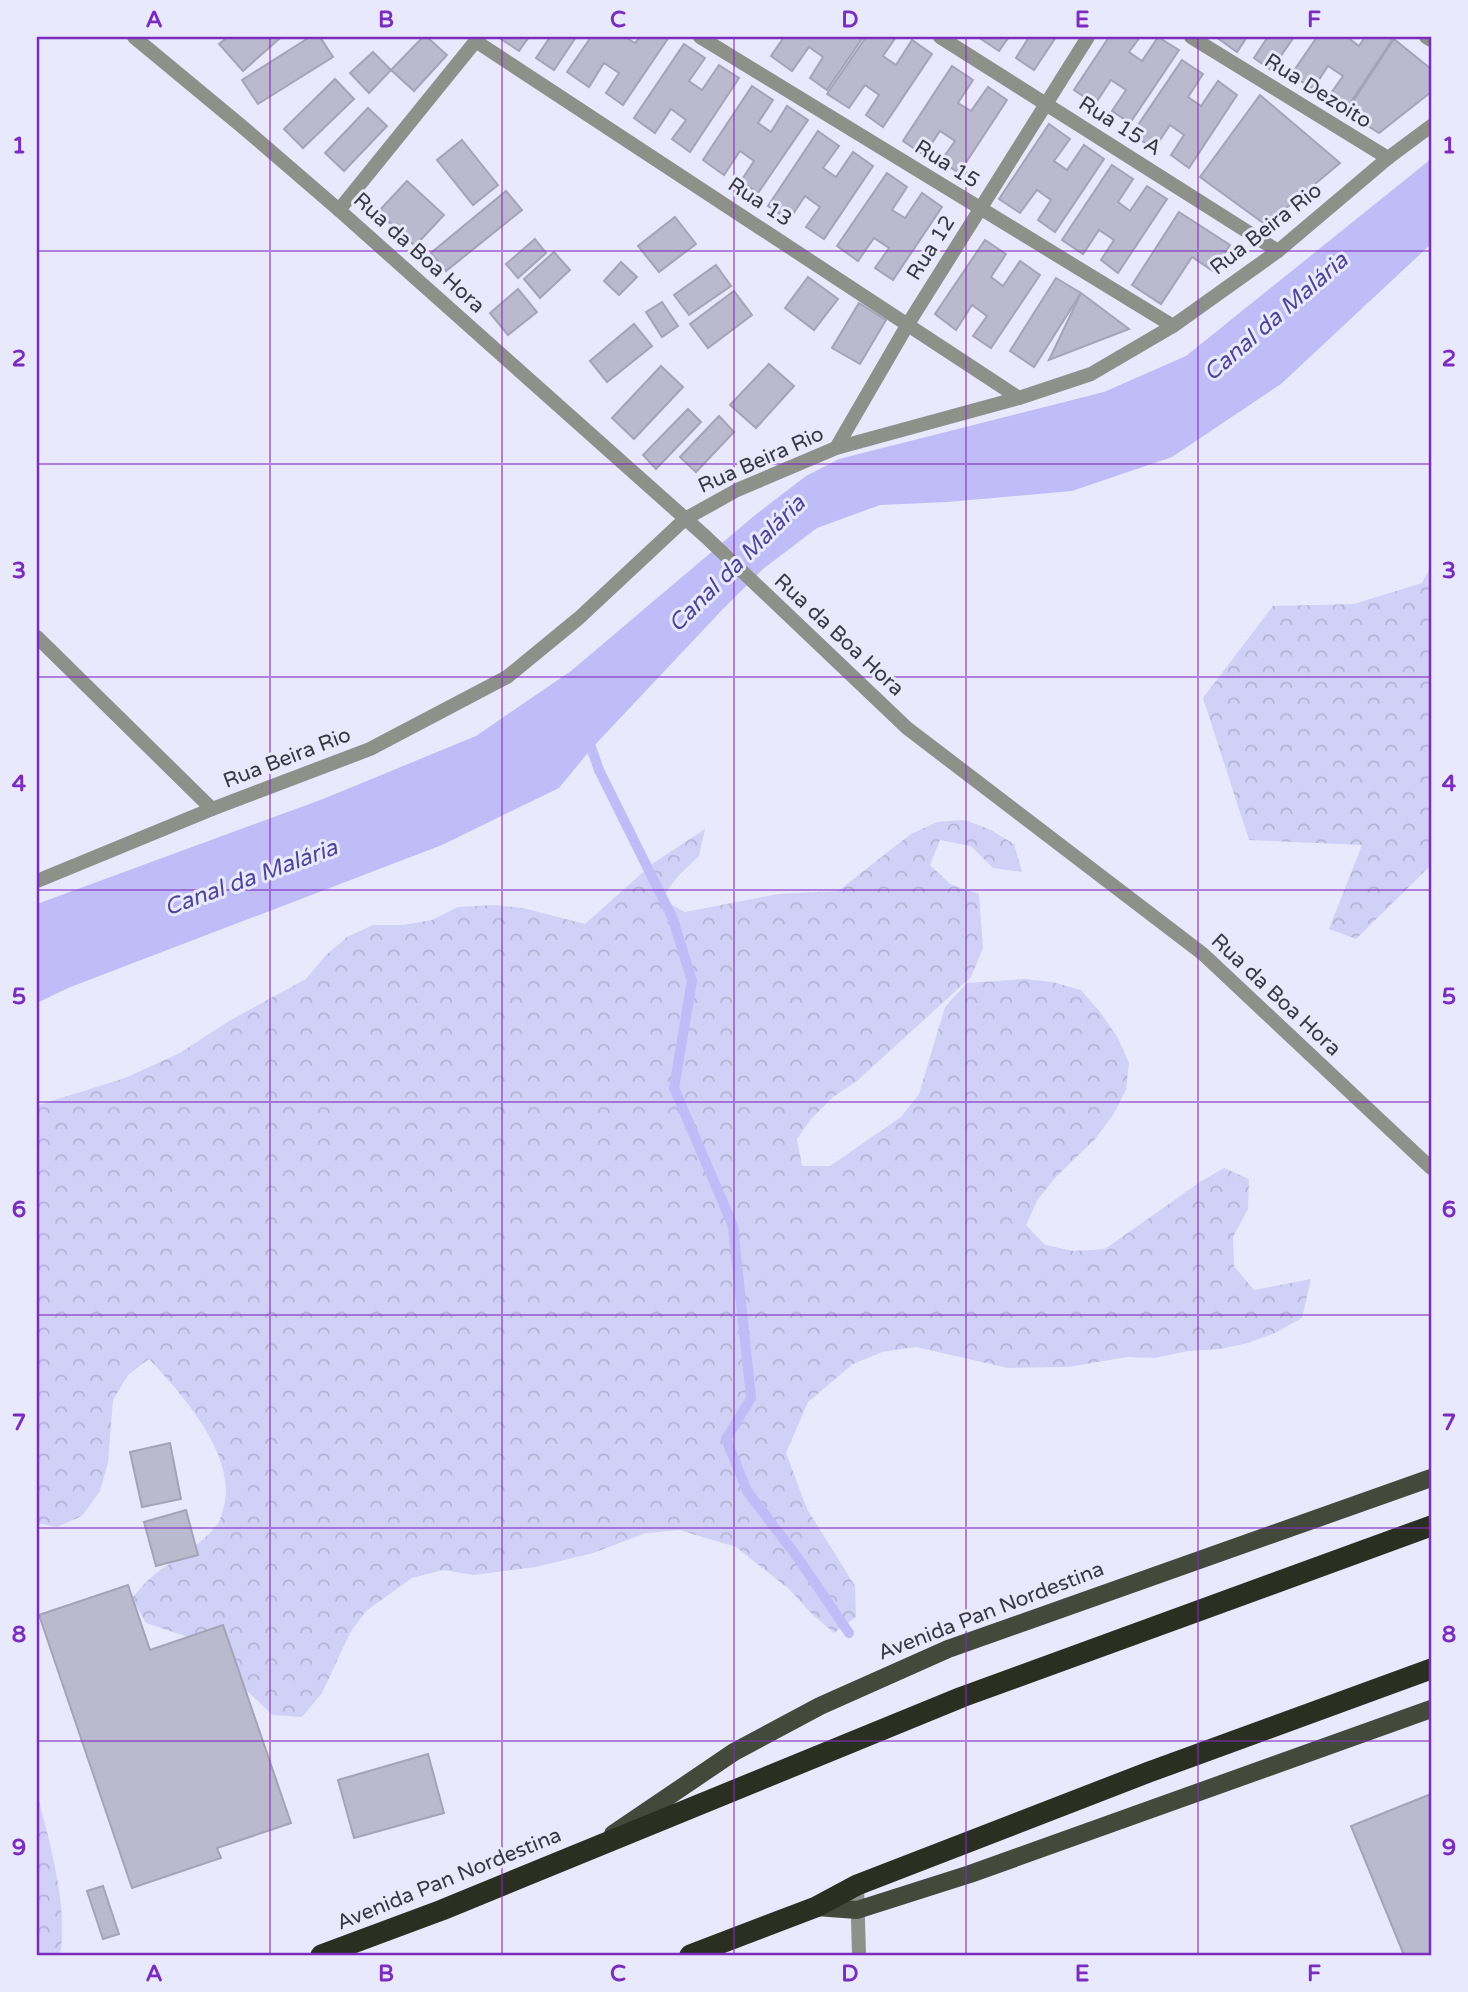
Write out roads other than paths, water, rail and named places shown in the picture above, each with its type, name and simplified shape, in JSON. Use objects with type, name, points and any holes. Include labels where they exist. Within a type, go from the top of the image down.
[{"type":"highway","name":"Avenida Pan Nordestina","points":[[321,1955],[442,1910],[962,1697],[1431,1526]]},
{"type":"highway","points":[[690,1955],[816,1907],[857,1885],[1149,1772],[1431,1669]]},
{"type":"main road","name":"Avenida Pan Nordestina","points":[[594,1847],[734,1752],[820,1706],[937,1654],[1431,1478]]},
{"type":"main road","points":[[816,1907],[857,1910],[970,1874],[1431,1709]]},
{"type":"street","name":"Rua da Boa Hora","points":[[134,37],[339,210],[706,537],[907,728],[1203,954],[1431,1168]]},
{"type":"street","name":"Rua 15","points":[[700,37],[1173,326]]},
{"type":"street","name":"Rua 15 A","points":[[940,37],[1278,251]]},
{"type":"street","name":"Rua 12","points":[[836,448],[908,324],[1088,37]]},
{"type":"street","name":"Rua Dezoito","points":[[1191,37],[1388,158]]},
{"type":"street","points":[[1426,37],[1431,40]]},
{"type":"street","points":[[339,210],[478,39]]},
{"type":"street","name":"Rua 13","points":[[478,39],[1019,398]]},
{"type":"street","name":"Rua Beira Rio","points":[[37,881],[212,809],[370,749],[507,677],[579,618],[685,519],[737,490],[836,448],[1019,398],[1091,374],[1173,326],[1278,251],[1388,158],[1431,127]]},
{"type":"street","points":[[37,637],[212,809]]},
{"type":"street","points":[[857,1885],[859,1955]]},
{"type":"water","name":"Canal da Malária","points":[[1431,159],[1431,244],[1281,384],[1172,457],[1072,491],[880,505],[817,528],[763,569],[723,609],[591,749],[559,788],[442,845],[68,988],[37,1003],[37,904],[323,799],[476,736],[571,671],[754,516],[806,476],[839,459],[1104,392],[1186,356]]},
{"type":"waterway","points":[[587,736],[599,770],[673,919],[692,981],[674,1088],[733,1226],[751,1398],[726,1439],[747,1491],[798,1558],[849,1633]]}]
